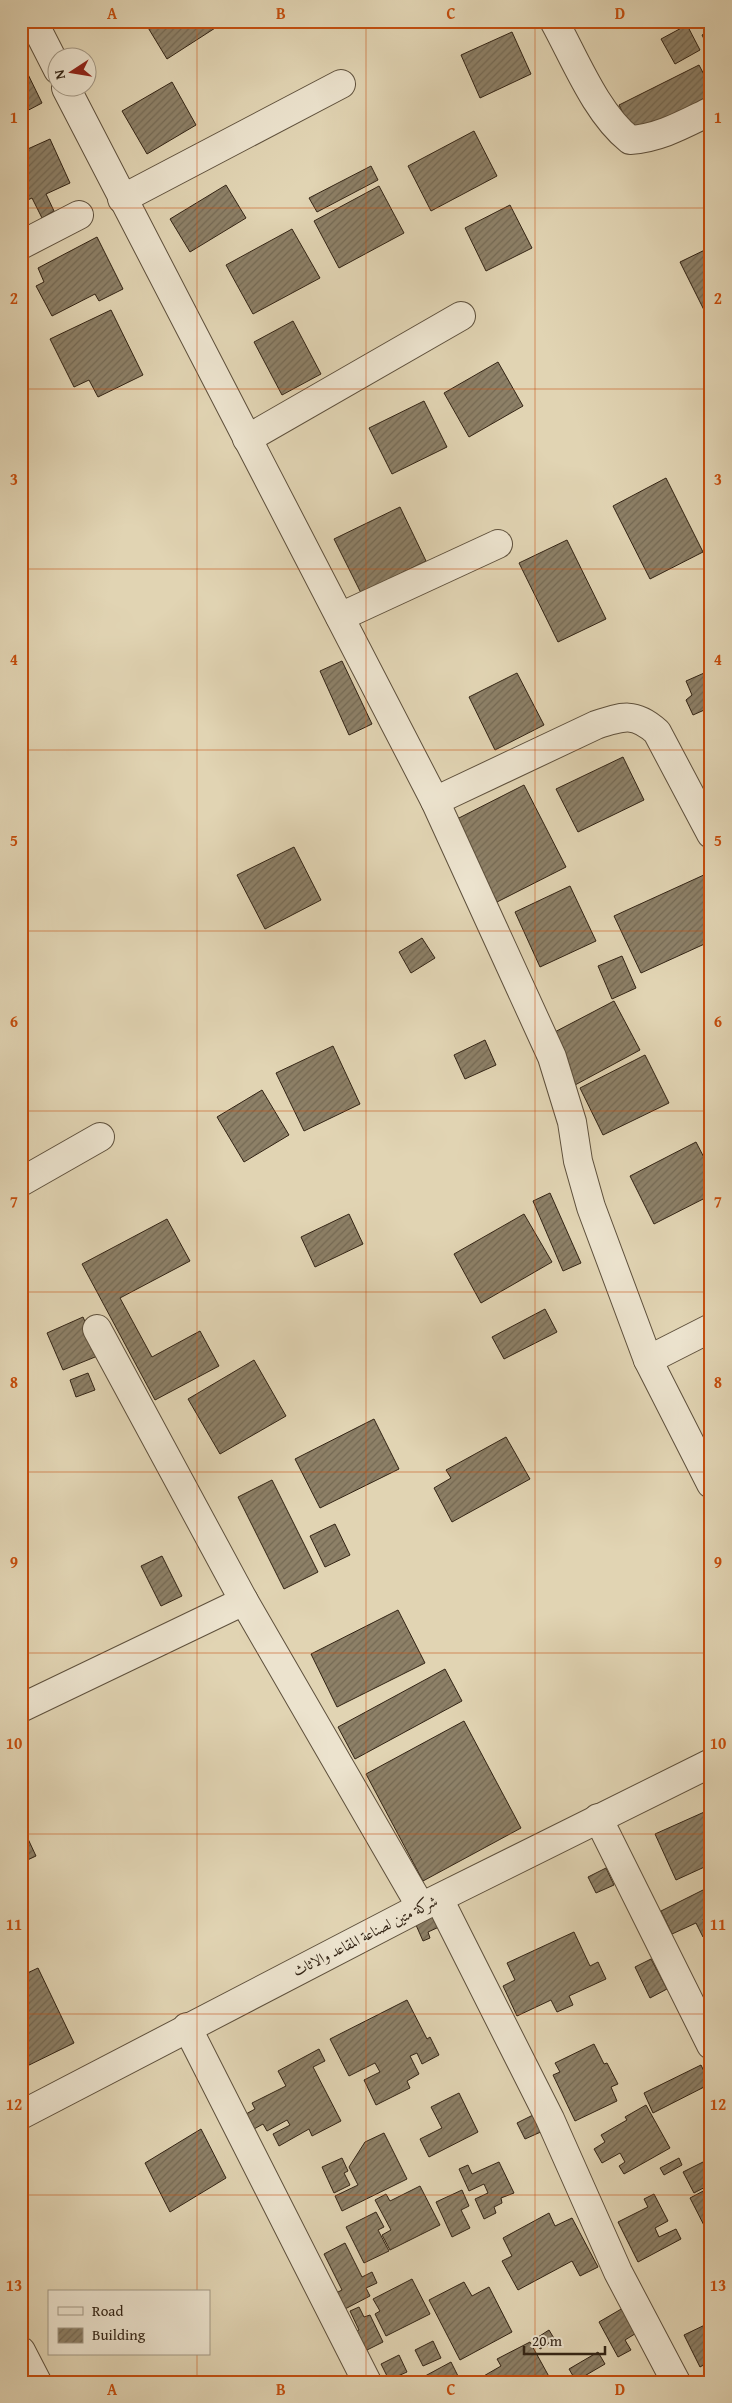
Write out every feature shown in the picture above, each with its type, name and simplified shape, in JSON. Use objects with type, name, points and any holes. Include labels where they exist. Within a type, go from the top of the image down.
[{"type":"street","points":[[33,21],[48,50]]},
{"type":"street","points":[[554,21],[602,108],[620,132],[630,140],[645,139],[667,132],[711,112]]},
{"type":"street","points":[[122,199],[342,84]]},
{"type":"street","points":[[71,98],[435,801],[552,1056],[572,1122],[578,1161],[591,1207],[648,1360],[711,1484]]},
{"type":"street","points":[[21,245],[79,215]]},
{"type":"street","points":[[247,439],[461,316]]},
{"type":"street","points":[[340,618],[498,544]]},
{"type":"street","points":[[435,801],[596,725],[620,717],[644,721],[657,732],[711,834]]},
{"type":"street","points":[[21,1182],[100,1137]]},
{"type":"street","points":[[648,1360],[711,1328]]},
{"type":"street","points":[[97,1329],[244,1601],[430,1903],[550,2120],[618,2272],[676,2382]]},
{"type":"street","points":[[21,1708],[244,1601]]},
{"type":"street","name":"شركة متين لصناعة المقاعد والاثاث","points":[[21,2115],[187,2027],[430,1903],[711,1763]]},
{"type":"street","points":[[598,1818],[711,2045]]},
{"type":"street","points":[[187,2027],[367,2382]]},
{"type":"street","points":[[21,2351],[37,2382]]},
{"type":"building","points":[[144,21],[226,21],[167,59]]},
{"type":"building","points":[[687,25],[700,50],[675,64],[661,39]]},
{"type":"building","points":[[711,30],[711,53],[702,35]]},
{"type":"building","points":[[512,32],[531,74],[480,98],[461,55]]},
{"type":"building","points":[[21,60],[42,103],[21,114]]},
{"type":"building","points":[[699,65],[711,88],[711,98],[634,136],[619,105]]},
{"type":"building","points":[[172,82],[196,125],[147,154],[122,111]]},
{"type":"building","points":[[474,131],[497,176],[431,211],[408,166]]},
{"type":"building","points":[[50,139],[70,183],[46,194],[54,211],[42,218],[32,198],[21,203],[21,152]]},
{"type":"building","points":[[371,166],[378,180],[317,212],[309,198]]},
{"type":"building","points":[[226,185],[246,218],[190,252],[170,219]]},
{"type":"building","points":[[379,186],[404,233],[339,268],[314,221]]},
{"type":"building","points":[[510,205],[532,248],[486,271],[465,228]]},
{"type":"building","points":[[292,229],[320,278],[253,314],[226,265]]},
{"type":"building","points":[[97,237],[123,289],[99,301],[95,294],[52,316],[36,286],[44,282],[38,268]]},
{"type":"building","points":[[711,247],[711,324],[680,262]]},
{"type":"building","points":[[111,310],[143,375],[98,397],[89,380],[74,387],[50,339]]},
{"type":"building","points":[[293,321],[321,374],[282,395],[254,342]]},
{"type":"building","points":[[498,362],[523,406],[469,437],[444,393]]},
{"type":"building","points":[[424,401],[447,447],[392,474],[369,428]]},
{"type":"building","points":[[666,478],[703,552],[650,579],[613,506]]},
{"type":"building","points":[[400,507],[426,561],[361,593],[334,539]]},
{"type":"building","points":[[567,540],[606,619],[558,642],[519,563]]},
{"type":"building","points":[[342,661],[372,724],[349,735],[320,671]]},
{"type":"building","points":[[711,670],[711,707],[693,715],[686,700],[692,695],[686,681]]},
{"type":"building","points":[[517,673],[544,725],[495,750],[469,697]]},
{"type":"building","points":[[623,757],[644,800],[578,832],[556,789]]},
{"type":"building","points":[[524,785],[566,867],[497,902],[455,820]]},
{"type":"building","points":[[294,847],[321,900],[265,929],[237,875]]},
{"type":"building","points":[[706,874],[711,885],[711,941],[641,973],[614,916]]},
{"type":"building","points":[[570,886],[596,941],[540,967],[515,912]]},
{"type":"building","points":[[422,938],[435,958],[411,973],[399,952]]},
{"type":"building","points":[[622,956],[636,988],[612,999],[598,966]]},
{"type":"building","points":[[614,1001],[640,1050],[575,1085],[549,1035]]},
{"type":"building","points":[[485,1040],[496,1065],[465,1079],[454,1055]]},
{"type":"building","points":[[333,1046],[360,1104],[304,1131],[276,1073]]},
{"type":"building","points":[[645,1055],[669,1103],[603,1135],[580,1088]]},
{"type":"building","points":[[262,1090],[289,1135],[244,1162],[217,1117]]},
{"type":"building","points":[[696,1142],[711,1171],[711,1195],[654,1224],[630,1176]]},
{"type":"building","points":[[550,1193],[581,1263],[563,1271],[533,1201]]},
{"type":"building","points":[[349,1214],[363,1244],[315,1267],[301,1237]]},
{"type":"building","points":[[524,1214],[552,1262],[481,1303],[454,1254]]},
{"type":"building","points":[[167,1219],[190,1261],[120,1298],[152,1357],[200,1331],[219,1366],[155,1400],[82,1264]]},
{"type":"building","points":[[545,1309],[557,1332],[504,1359],[492,1337]]},
{"type":"building","points":[[83,1317],[100,1355],[63,1370],[47,1333]]},
{"type":"building","points":[[254,1360],[286,1416],[220,1454],[188,1399]]},
{"type":"building","points":[[88,1373],[95,1390],[76,1397],[70,1380]]},
{"type":"building","points":[[374,1419],[399,1469],[320,1508],[295,1459]]},
{"type":"building","points":[[506,1437],[530,1479],[452,1522],[434,1488],[451,1478],[446,1470]]},
{"type":"building","points":[[272,1480],[318,1572],[284,1589],[238,1497]]},
{"type":"building","points":[[335,1524],[350,1555],[325,1567],[310,1536]]},
{"type":"building","points":[[162,1556],[182,1596],[161,1606],[141,1566]]},
{"type":"building","points":[[398,1610],[425,1663],[337,1707],[311,1654]]},
{"type":"building","points":[[445,1669],[462,1701],[355,1759],[338,1727]]},
{"type":"building","points":[[464,1721],[521,1828],[423,1881],[366,1774]]},
{"type":"building","points":[[711,1809],[711,1864],[676,1880],[655,1834]]},
{"type":"building","points":[[21,1824],[36,1856],[21,1863]]},
{"type":"building","points":[[606,1868],[614,1885],[596,1893],[588,1877]]},
{"type":"building","points":[[711,1886],[711,1915],[703,1919],[709,1934],[703,1937],[696,1923],[672,1934],[661,1911]]},
{"type":"building","points":[[434,1916],[439,1927],[428,1932],[430,1938],[423,1941],[416,1925]]},
{"type":"building","points":[[574,1932],[590,1966],[598,1962],[606,1979],[569,1996],[573,2005],[557,2012],[551,2000],[517,2016],[503,1986],[515,1980],[507,1963]]},
{"type":"building","points":[[651,1959],[667,1989],[650,1998],[635,1967]]},
{"type":"building","points":[[38,1968],[74,2043],[21,2069],[21,1976]]},
{"type":"building","points":[[407,2000],[427,2039],[430,2037],[439,2055],[422,2064],[417,2053],[410,2056],[419,2074],[407,2081],[410,2088],[376,2105],[364,2080],[380,2072],[375,2063],[349,2076],[330,2039]]},
{"type":"building","points":[[594,2044],[604,2064],[607,2063],[618,2084],[611,2087],[617,2101],[575,2121],[553,2075],[560,2072],[555,2063]]},
{"type":"building","points":[[319,2049],[325,2061],[313,2067],[341,2121],[312,2136],[309,2129],[279,2146],[273,2134],[290,2125],[287,2120],[267,2131],[263,2124],[254,2129],[246,2114],[255,2109],[252,2103],[286,2086],[278,2071]]},
{"type":"building","points":[[701,2065],[710,2084],[653,2113],[644,2093]]},
{"type":"building","points":[[459,2093],[478,2132],[429,2157],[420,2139],[442,2128],[431,2107]]},
{"type":"building","points":[[646,2105],[670,2148],[624,2174],[619,2166],[625,2162],[620,2153],[602,2163],[594,2149],[605,2142],[601,2135],[627,2120],[625,2117]]},
{"type":"building","points":[[535,2114],[543,2131],[525,2139],[517,2123]]},
{"type":"building","points":[[201,2129],[226,2178],[170,2212],[145,2163]]},
{"type":"building","points":[[384,2133],[407,2179],[342,2211],[335,2196],[358,2185],[349,2167],[365,2142]]},
{"type":"building","points":[[342,2158],[348,2171],[344,2173],[350,2185],[334,2193],[322,2167]]},
{"type":"building","points":[[679,2158],[682,2165],[664,2175],[660,2168]]},
{"type":"building","points":[[711,2158],[711,2189],[709,2185],[694,2193],[683,2172]]},
{"type":"building","points":[[499,2162],[514,2193],[501,2198],[502,2203],[494,2207],[496,2213],[484,2219],[475,2199],[488,2193],[484,2184],[469,2191],[459,2169],[468,2165],[472,2174]]},
{"type":"building","points":[[420,2186],[440,2225],[390,2250],[382,2235],[391,2230],[375,2200],[386,2194],[390,2201]]},
{"type":"building","points":[[707,2189],[711,2196],[706,2198],[711,2208],[711,2239],[690,2198]]},
{"type":"building","points":[[462,2190],[469,2206],[461,2210],[470,2228],[452,2237],[436,2202]]},
{"type":"building","points":[[654,2194],[668,2221],[655,2228],[659,2237],[676,2229],[681,2239],[638,2262],[618,2222],[648,2207],[644,2199]]},
{"type":"building","points":[[376,2212],[384,2227],[378,2230],[389,2251],[364,2263],[346,2227]]},
{"type":"building","points":[[549,2213],[555,2226],[572,2218],[598,2267],[580,2276],[572,2261],[518,2290],[502,2261],[512,2256],[503,2238]]},
{"type":"building","points":[[345,2243],[362,2277],[372,2272],[377,2283],[366,2288],[370,2296],[345,2309],[336,2293],[342,2290],[324,2254]]},
{"type":"building","points":[[412,2279],[430,2314],[386,2336],[375,2314],[380,2311],[373,2299]]},
{"type":"building","points":[[464,2282],[472,2296],[489,2287],[512,2332],[460,2360],[429,2300]]},
{"type":"building","points":[[359,2307],[364,2317],[370,2315],[383,2342],[365,2351],[355,2332],[359,2330],[350,2311]]},
{"type":"building","points":[[623,2308],[638,2332],[625,2340],[631,2350],[618,2357],[599,2322]]},
{"type":"building","points":[[709,2323],[711,2361],[700,2367],[684,2335]]},
{"type":"building","points":[[549,2330],[555,2340],[540,2349],[535,2339]]},
{"type":"building","points":[[433,2341],[441,2358],[423,2366],[415,2350]]},
{"type":"building","points":[[530,2342],[552,2382],[510,2382],[509,2380],[485,2382],[482,2377],[501,2366],[497,2359]]},
{"type":"building","points":[[598,2352],[605,2364],[576,2381],[569,2369]]},
{"type":"building","points":[[399,2355],[407,2372],[389,2380],[381,2364]]},
{"type":"building","points":[[451,2362],[461,2382],[414,2382]]}]
